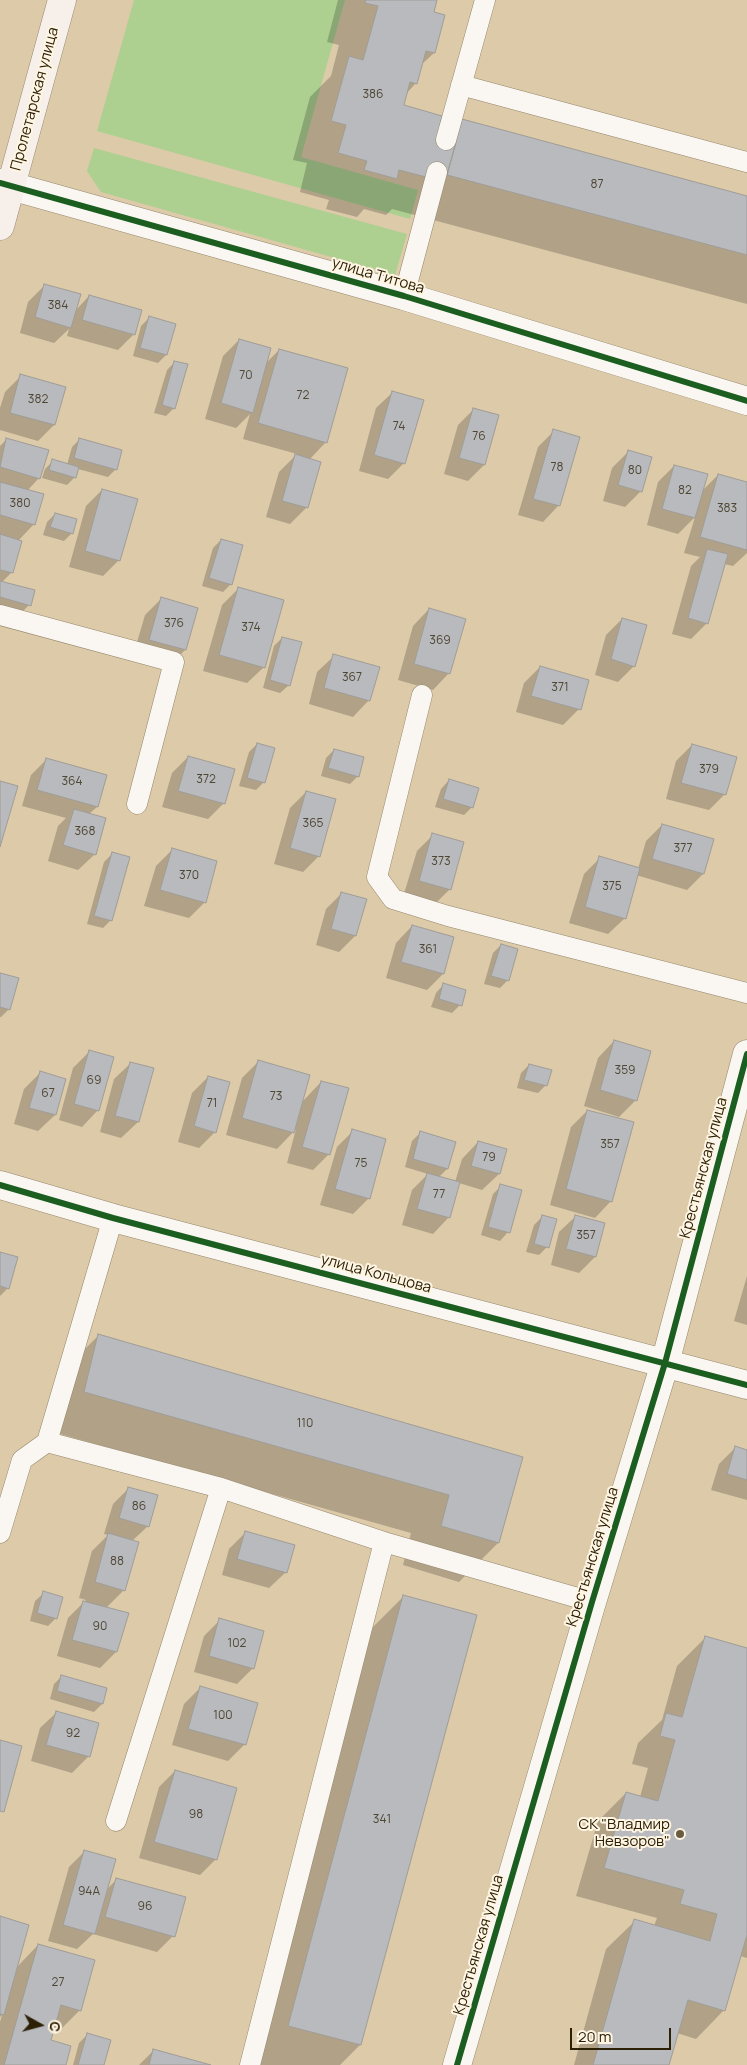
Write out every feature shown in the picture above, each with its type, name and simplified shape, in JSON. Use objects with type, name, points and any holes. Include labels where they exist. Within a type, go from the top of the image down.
[{"type":"main road","name":"Пролетарская улица","points":[[0,226],[6,185],[62,0]]},
{"type":"street","name":"улица Титова","points":[[6,185],[404,296],[747,401]]},
{"type":"street","name":"Крестьянская улица","points":[[457,2065],[664,1363],[747,1054]]},
{"type":"street","name":"улица Кольцова","points":[[0,1185],[113,1218],[747,1385]]},
{"type":"lane","points":[[446,140],[485,0]]},
{"type":"lane","points":[[461,85],[747,162]]},
{"type":"lane","points":[[404,296],[437,172]]},
{"type":"lane","points":[[0,615],[174,662],[137,804]]},
{"type":"lane","points":[[422,694],[377,877],[392,899],[448,916],[747,993]]},
{"type":"lane","points":[[0,1533],[22,1460],[47,1442],[113,1218]]},
{"type":"lane","points":[[47,1442],[221,1488],[384,1542],[592,1602]]},
{"type":"lane","points":[[116,1821],[221,1488]]},
{"type":"lane","points":[[250,2065],[384,1542]]},
{"type":"green space","points":[[134,0],[345,0],[301,157],[418,190],[410,219],[97,131]]},
{"type":"green space","points":[[94,148],[407,234],[395,275],[101,192],[87,171]]},
{"type":"building","points":[[366,0],[437,0],[434,12],[445,15],[435,53],[426,51],[417,84],[410,82],[404,105],[442,116],[437,138],[456,143],[447,175],[428,170],[426,177],[399,170],[397,179],[364,170],[367,161],[338,153],[346,125],[331,121],[349,56],[363,60],[378,6],[365,3]]},
{"type":"building","points":[[462,119],[747,196],[747,255],[447,175]]},
{"type":"building","points":[[44,284],[81,294],[71,328],[35,317]]},
{"type":"building","points":[[89,295],[142,310],[135,335],[82,320]]},
{"type":"building","points":[[149,316],[176,324],[167,355],[140,348]]},
{"type":"building","points":[[239,339],[271,348],[253,413],[221,403]]},
{"type":"building","points":[[279,349],[348,368],[327,443],[258,423]]},
{"type":"building","points":[[174,361],[188,364],[175,409],[162,405]]},
{"type":"building","points":[[20,374],[66,387],[55,425],[10,413]]},
{"type":"building","points":[[392,391],[424,400],[405,464],[374,455]]},
{"type":"building","points":[[473,408],[499,415],[485,465],[459,458]]},
{"type":"building","points":[[553,429],[580,437],[560,506],[533,499]]},
{"type":"building","points":[[6,438],[49,450],[40,479],[0,467]]},
{"type":"building","points":[[79,438],[122,450],[117,470],[74,458]]},
{"type":"building","points":[[628,450],[652,457],[642,492],[618,485]]},
{"type":"building","points":[[295,454],[321,462],[308,508],[282,501]]},
{"type":"building","points":[[52,459],[79,467],[76,478],[49,470]]},
{"type":"building","points":[[674,465],[708,474],[695,518],[662,509]]},
{"type":"building","points":[[718,474],[747,482],[747,550],[700,537]]},
{"type":"building","points":[[0,482],[44,494],[35,525],[0,515]]},
{"type":"building","points":[[102,489],[138,499],[120,561],[85,551]]},
{"type":"building","points":[[55,513],[77,519],[73,534],[50,527]]},
{"type":"building","points":[[0,534],[22,541],[13,573],[0,570]]},
{"type":"building","points":[[221,539],[243,545],[232,585],[209,578]]},
{"type":"building","points":[[707,549],[728,554],[708,624],[688,618]]},
{"type":"building","points":[[0,581],[35,590],[31,606],[0,597]]},
{"type":"building","points":[[238,587],[284,600],[265,668],[219,655]]},
{"type":"building","points":[[161,597],[198,608],[186,650],[149,640]]},
{"type":"building","points":[[429,608],[466,619],[450,674],[414,664]]},
{"type":"building","points":[[622,618],[647,625],[635,667],[611,659]]},
{"type":"building","points":[[282,637],[302,642],[290,686],[270,680]]},
{"type":"building","points":[[333,654],[380,667],[370,701],[324,688]]},
{"type":"building","points":[[540,666],[589,680],[581,710],[531,696]]},
{"type":"building","points":[[257,743],[275,748],[265,783],[247,778]]},
{"type":"building","points":[[692,744],[737,757],[726,795],[681,783]]},
{"type":"building","points":[[334,749],[364,757],[359,777],[328,768]]},
{"type":"building","points":[[188,756],[235,769],[225,804],[178,791]]},
{"type":"building","points":[[46,758],[107,775],[98,807],[37,790]]},
{"type":"building","points":[[449,779],[479,788],[473,808],[443,799]]},
{"type":"building","points":[[0,781],[18,786],[0,847]]},
{"type":"building","points":[[306,791],[336,799],[320,857],[290,848]]},
{"type":"building","points":[[74,809],[106,818],[96,855],[63,845]]},
{"type":"building","points":[[662,824],[714,839],[704,874],[652,859]]},
{"type":"building","points":[[432,833],[464,842],[451,890],[419,881]]},
{"type":"building","points":[[172,848],[217,861],[206,903],[160,890]]},
{"type":"building","points":[[112,852],[130,857],[112,921],[94,916]]},
{"type":"building","points":[[599,856],[640,868],[626,919],[585,907]]},
{"type":"building","points":[[341,892],[367,899],[356,936],[331,929]]},
{"type":"building","points":[[412,925],[454,937],[444,974],[401,962]]},
{"type":"building","points":[[501,944],[518,949],[509,981],[491,976]]},
{"type":"building","points":[[0,973],[19,978],[10,1010],[0,1007]]},
{"type":"building","points":[[443,983],[466,990],[462,1006],[439,999]]},
{"type":"building","points":[[614,1040],[651,1051],[637,1101],[600,1090]]},
{"type":"building","points":[[89,1050],[114,1057],[99,1111],[74,1104]]},
{"type":"building","points":[[258,1060],[310,1075],[294,1133],[242,1118]]},
{"type":"building","points":[[130,1062],[154,1068],[139,1122],[115,1116]]},
{"type":"building","points":[[529,1064],[552,1070],[547,1086],[524,1080]]},
{"type":"building","points":[[40,1071],[66,1079],[56,1115],[29,1108]]},
{"type":"building","points":[[208,1076],[230,1082],[216,1133],[194,1126]]},
{"type":"building","points":[[321,1081],[349,1088],[330,1155],[302,1147]]},
{"type":"building","points":[[587,1110],[634,1122],[612,1202],[566,1189]]},
{"type":"building","points":[[352,1129],[386,1139],[370,1199],[335,1189]]},
{"type":"building","points":[[420,1131],[456,1142],[448,1169],[413,1159]]},
{"type":"building","points":[[478,1141],[507,1149],[500,1174],[471,1166]]},
{"type":"building","points":[[427,1173],[460,1182],[450,1218],[417,1209]]},
{"type":"building","points":[[500,1184],[522,1190],[510,1233],[488,1227]]},
{"type":"building","points":[[542,1215],[557,1219],[549,1248],[534,1244]]},
{"type":"building","points":[[575,1215],[605,1223],[596,1257],[566,1249]]},
{"type":"building","points":[[0,1252],[18,1257],[9,1289],[0,1286]]},
{"type":"building","points":[[98,1334],[523,1457],[499,1543],[441,1526],[449,1495],[84,1392]]},
{"type":"building","points":[[735,1446],[747,1450],[747,1480],[727,1474]]},
{"type":"building","points":[[128,1487],[158,1495],[149,1527],[119,1518]]},
{"type":"building","points":[[245,1531],[295,1545],[287,1573],[237,1559]]},
{"type":"building","points":[[108,1533],[139,1542],[125,1591],[95,1582]]},
{"type":"building","points":[[43,1591],[63,1597],[57,1619],[37,1613]]},
{"type":"building","points":[[403,1595],[477,1615],[361,2045],[288,2026]]},
{"type":"building","points":[[83,1601],[129,1613],[117,1652],[72,1640]]},
{"type":"building","points":[[219,1618],[264,1631],[254,1669],[209,1656]]},
{"type":"building","name":"СК \"Владмир Невзоров\"","points":[[705,1636],[747,1648],[747,1935],[725,2011],[688,2000],[669,2065],[593,2065],[634,1919],[710,1941],[717,1914],[680,1904],[684,1890],[604,1868],[626,1792],[658,1801],[675,1740],[660,1736],[666,1713],[682,1717]]},
{"type":"building","points":[[61,1675],[107,1688],[103,1704],[57,1691]]},
{"type":"building","points":[[200,1686],[258,1703],[246,1745],[188,1729]]},
{"type":"building","points":[[56,1711],[99,1723],[90,1757],[46,1745]]},
{"type":"building","points":[[0,1740],[22,1746],[4,1812],[0,1811]]},
{"type":"building","points":[[175,1770],[237,1788],[217,1860],[154,1842]]},
{"type":"building","points":[[84,1850],[116,1859],[95,1934],[63,1925]]},
{"type":"building","points":[[116,1878],[186,1897],[175,1937],[105,1917]]},
{"type":"building","points":[[0,1916],[29,1925],[4,2015],[0,2014]]},
{"type":"building","points":[[38,1944],[95,1960],[81,2011],[61,2005],[51,2040],[71,2046],[66,2065],[4,2065]]},
{"type":"building","points":[[87,2033],[111,2040],[104,2065],[78,2065]]},
{"type":"building","points":[[153,2049],[211,2065],[149,2065]]},
{"type":"cycle path","points":[[0,183],[404,296],[747,401]]},
{"type":"cycle path","points":[[457,2065],[592,1602],[665,1363],[747,1054]]},
{"type":"cycle path","points":[[0,1185],[113,1218],[747,1385]]},
{"type":"place","name":"СК \"Владмир Невзоров\"","points":[[680,1834]]}]
